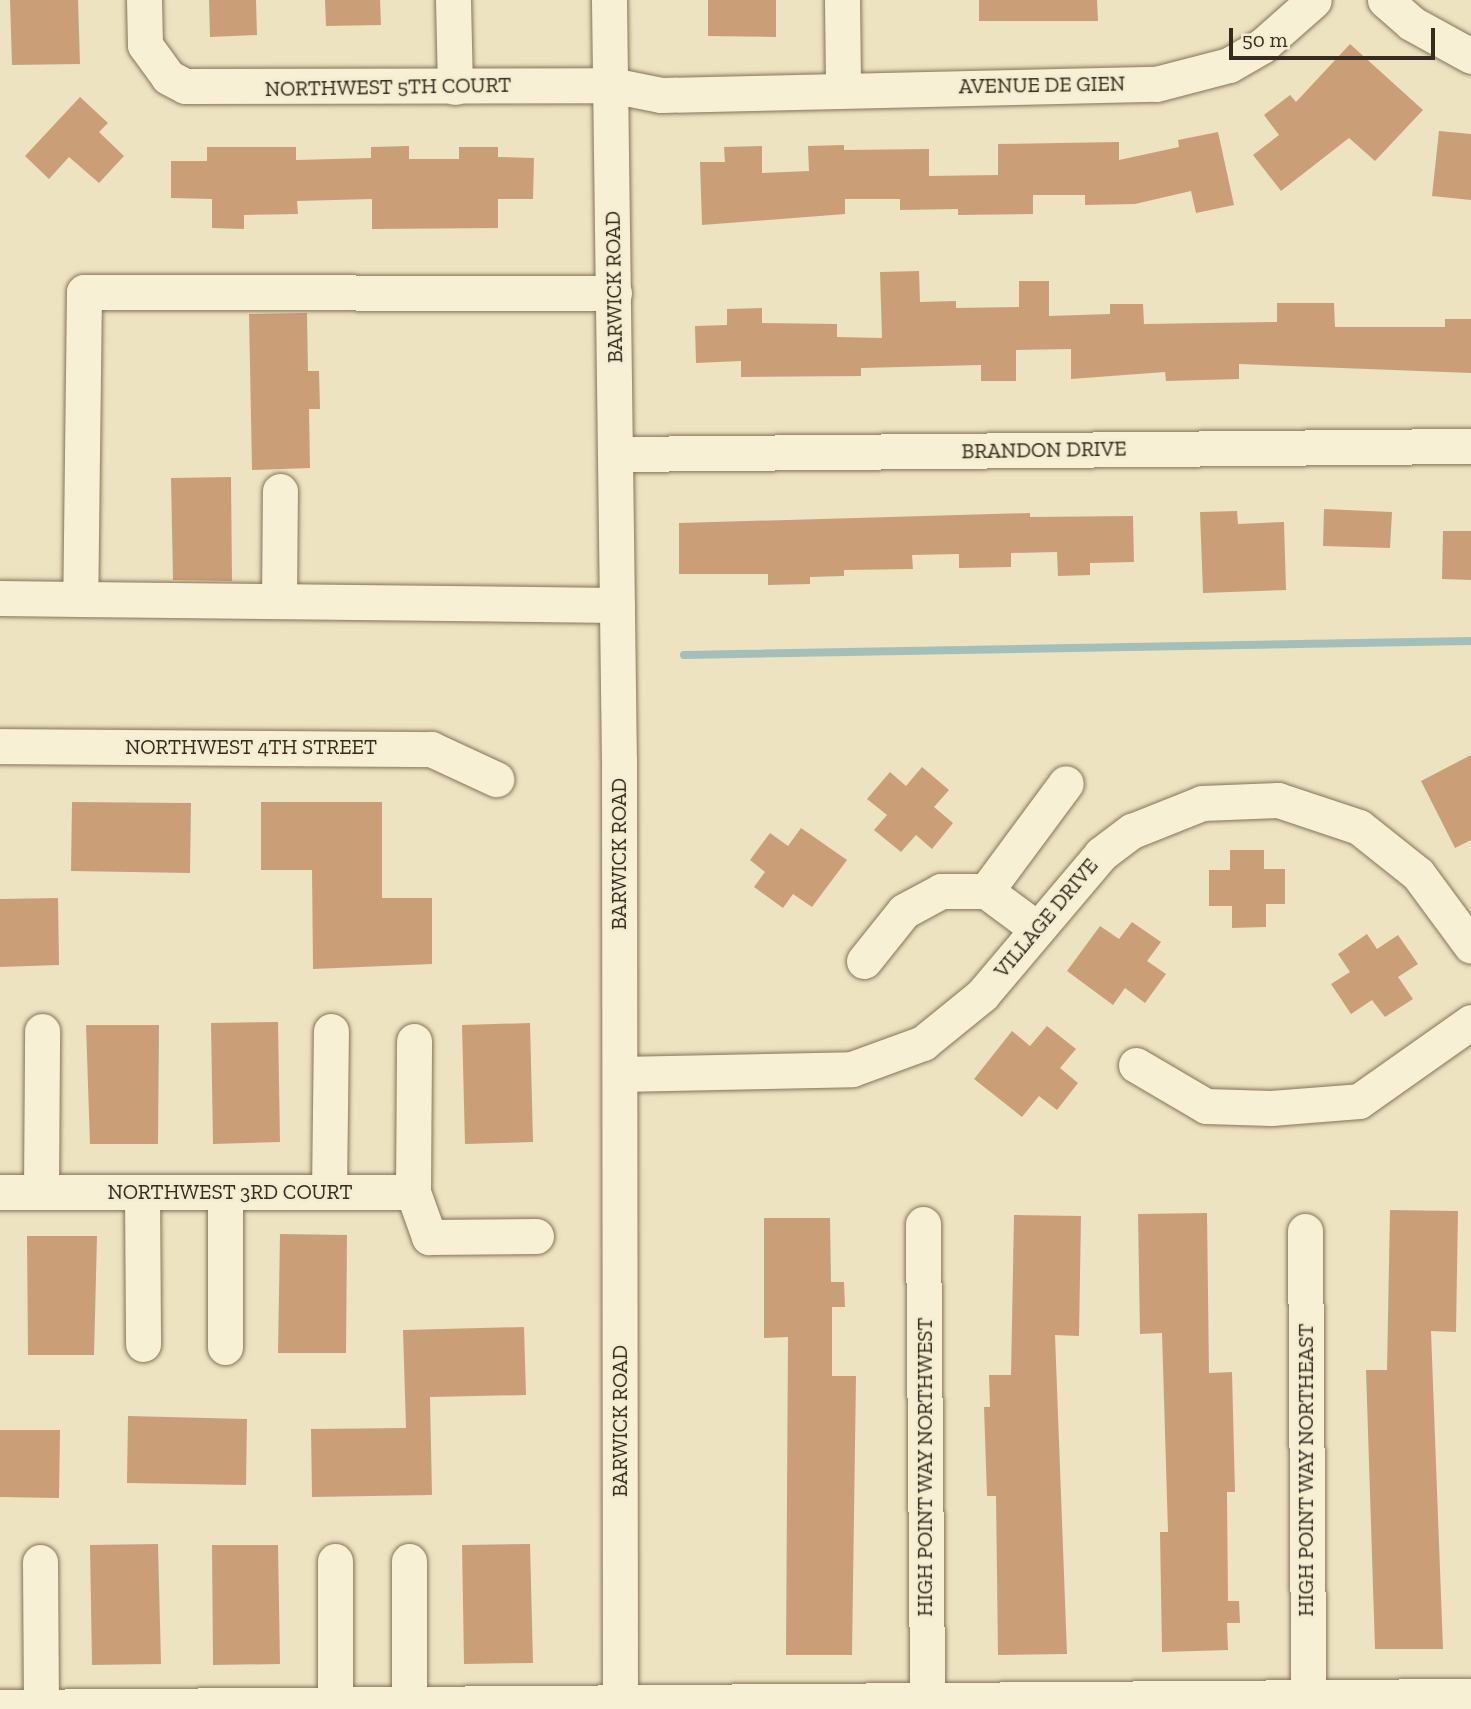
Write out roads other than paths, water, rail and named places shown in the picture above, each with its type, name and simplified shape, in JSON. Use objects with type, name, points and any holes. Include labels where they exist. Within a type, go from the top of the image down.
[{"type":"street","name":"NORTHWEST 5TH COURT","points":[[144,0],[145,45],[168,77],[205,89],[611,85]]},
{"type":"street","points":[[453,0],[454,87]]},
{"type":"street","name":"BARWICK ROAD","points":[[609,0],[617,606],[620,1707]]},
{"type":"street","points":[[842,0],[843,88]]},
{"type":"street","name":"AVENUE DE GIEN","points":[[611,85],[651,75],[701,77],[746,91],[1156,84],[1194,77],[1262,46],[1314,0]]},
{"type":"street","points":[[1385,0],[1411,23],[1471,56]]},
{"type":"street","points":[[80,599],[84,292],[614,293]]},
{"type":"street","name":"BRANDON DRIVE","points":[[616,454],[1471,446]]},
{"type":"street","points":[[279,601],[281,491]]},
{"type":"street","points":[[0,598],[617,606]]},
{"type":"street","name":"NORTHWEST 4TH STREET","points":[[0,746],[431,749],[496,779]]},
{"type":"street","points":[[986,891],[1066,783]]},
{"type":"street","name":"VILLAGE DRIVE","points":[[620,1074],[814,1072],[889,1059],[954,1021],[1101,854],[1132,831],[1202,803],[1240,798],[1306,805],[1359,827],[1418,874],[1465,926]]},
{"type":"street","points":[[864,961],[904,911],[941,891],[986,891],[1036,928]]},
{"type":"street","points":[[1136,1065],[1206,1106],[1271,1108],[1359,1101],[1471,1022]]},
{"type":"street","points":[[41,1031],[41,1192]]},
{"type":"street","points":[[329,1192],[331,1031]]},
{"type":"street","points":[[414,1041],[413,1192],[429,1237],[536,1236]]},
{"type":"street","name":"NORTHWEST 3RD COURT","points":[[0,1192],[413,1192]]},
{"type":"street","points":[[142,1192],[143,1344]]},
{"type":"street","points":[[225,1192],[225,1347]]},
{"type":"street","name":"HIGH POINT WAY NORTHWEST","points":[[923,1224],[927,1705]]},
{"type":"street","name":"HIGH POINT WAY NORTHEAST","points":[[1305,1231],[1308,1703]]},
{"type":"street","points":[[409,1560],[409,1707]]},
{"type":"street","points":[[335,1561],[335,1707]]},
{"type":"street","points":[[40,1562],[41,1708]]},
{"type":"street","points":[[0,1707],[1308,1703],[1471,1696]]},
{"type":"waterway","points":[[684,655],[1471,641]]}]
